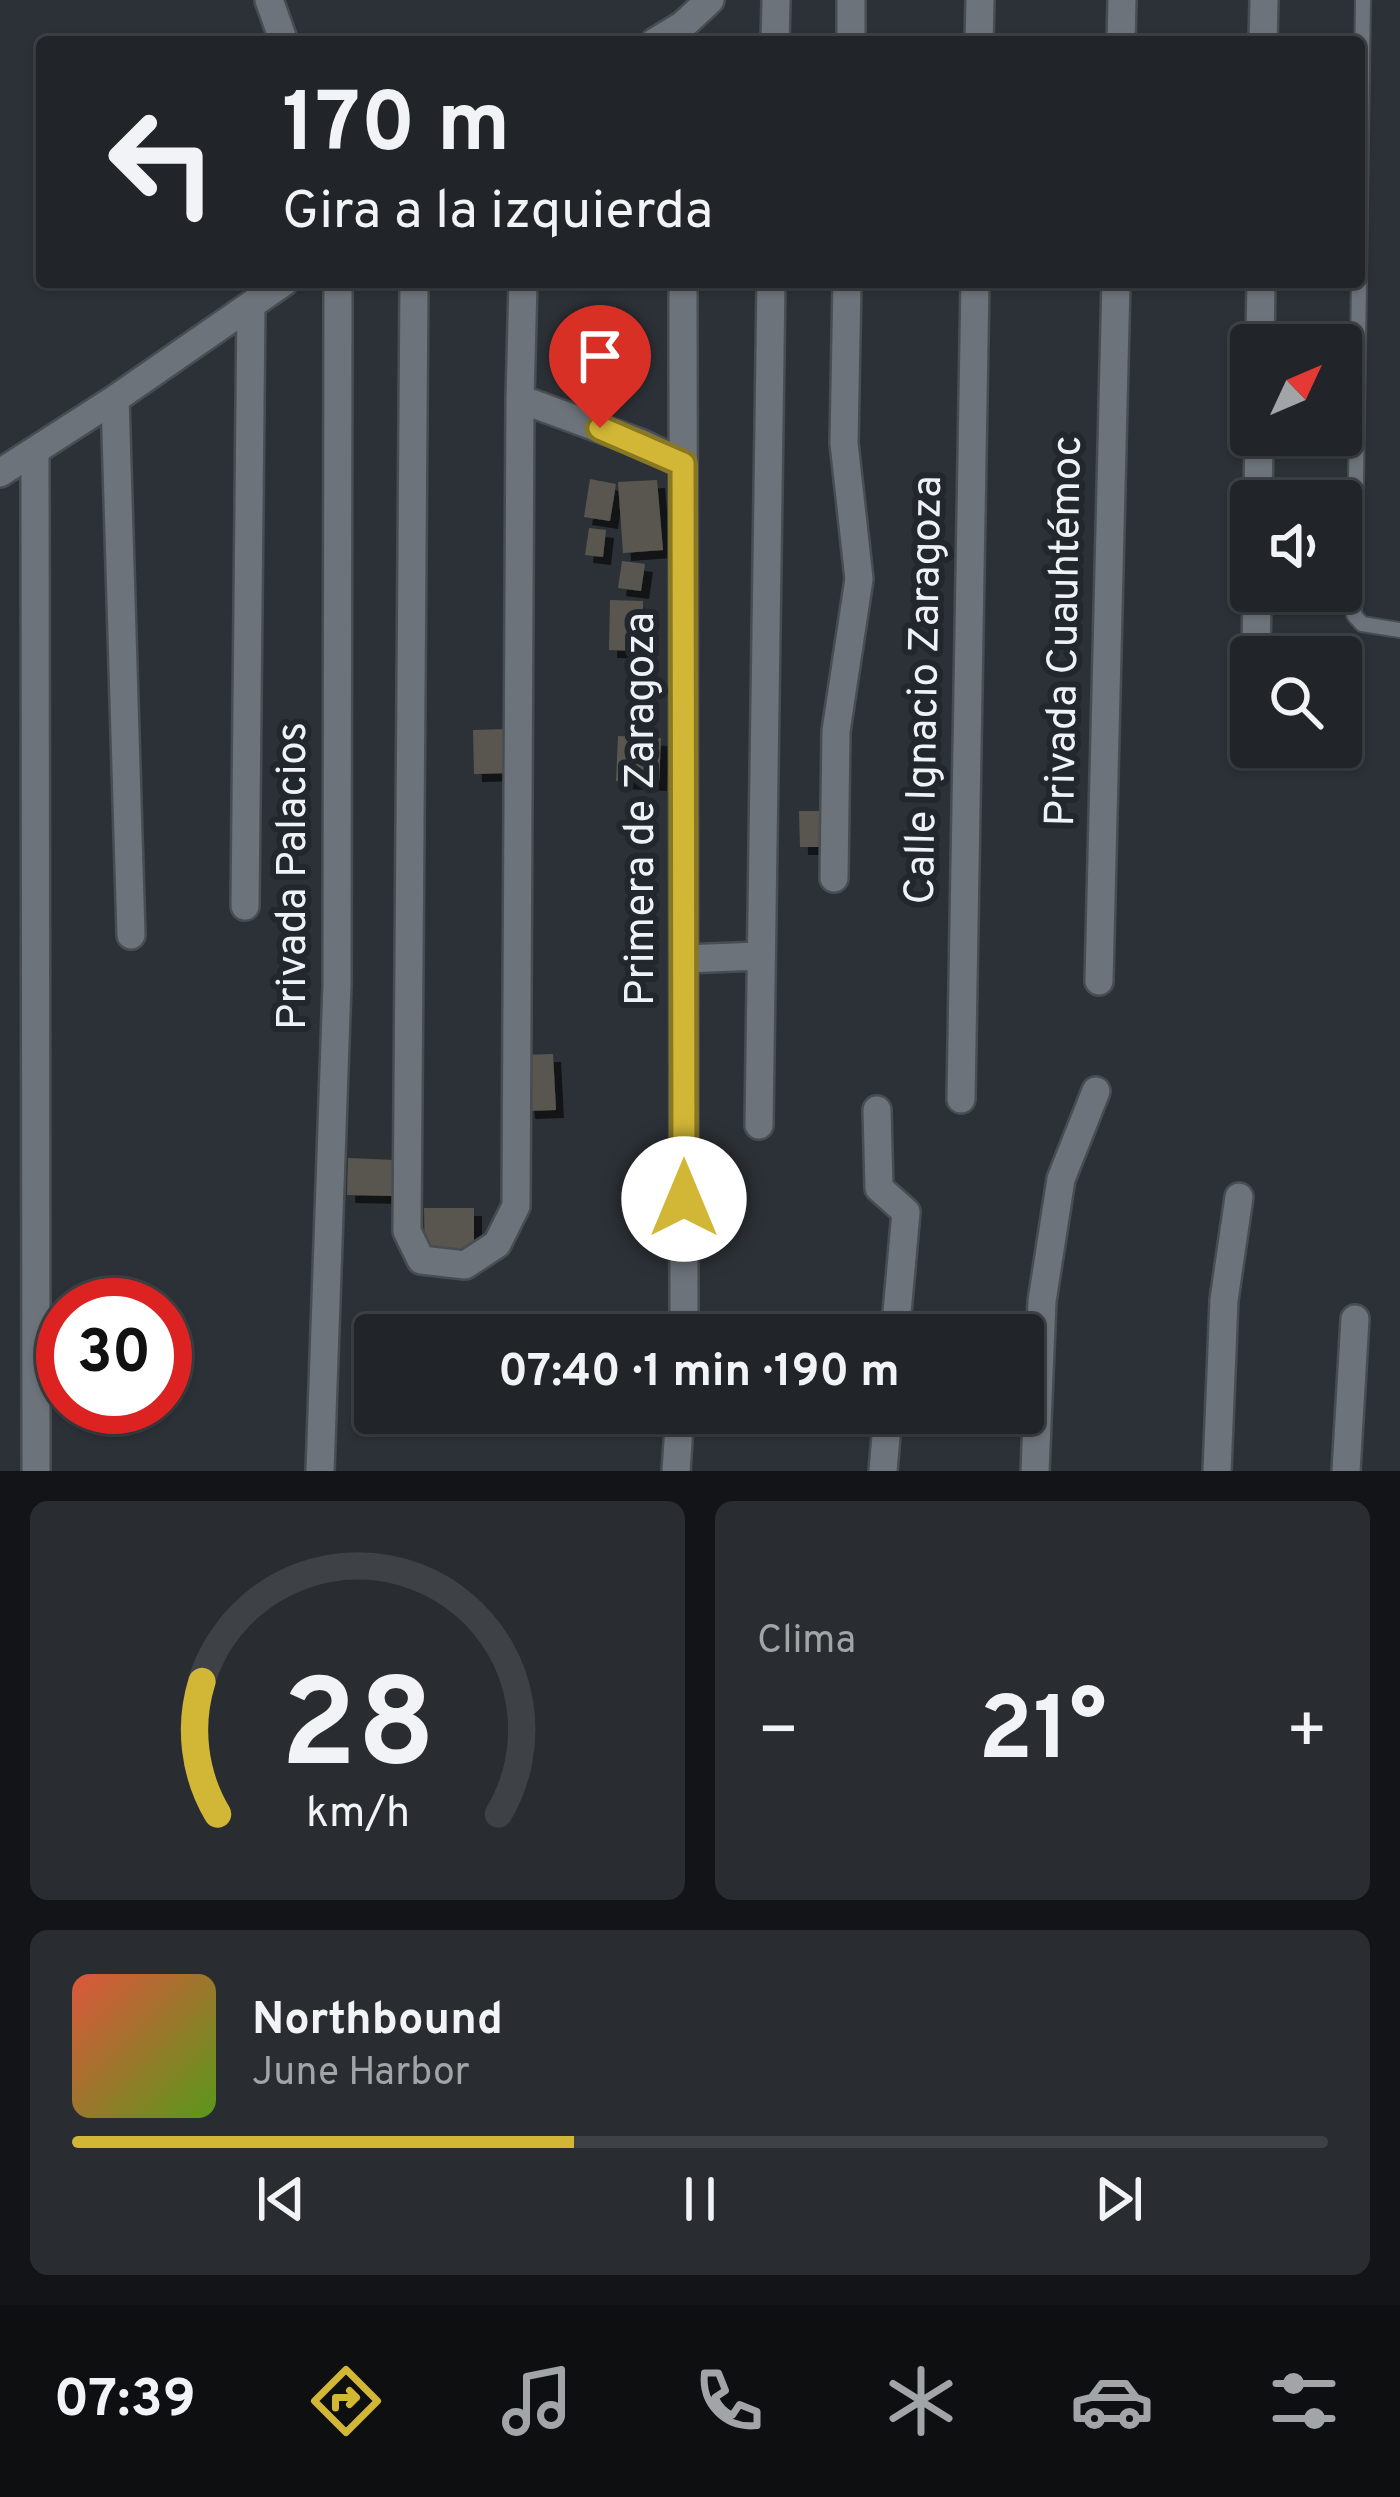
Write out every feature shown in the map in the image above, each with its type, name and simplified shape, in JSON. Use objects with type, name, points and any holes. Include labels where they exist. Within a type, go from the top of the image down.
[{"type":"street","points":[[269,0],[282,36]]},
{"type":"street","points":[[683,33],[710,0]]},
{"type":"street","points":[[775,36],[776,0]]},
{"type":"street","points":[[850,36],[851,0]]},
{"type":"street","points":[[979,36],[980,0]]},
{"type":"street","points":[[1121,36],[1122,0]]},
{"type":"street","points":[[1263,36],[1264,0]]},
{"type":"street","points":[[0,473],[275,288]]},
{"type":"street","name":"Privada Palacios","points":[[320,1471],[337,985],[338,288]]},
{"type":"street","points":[[414,288],[406,1231],[421,1260],[465,1265],[497,1244],[516,1206],[523,288]]},
{"type":"street","name":"Primera de Zaragoza","points":[[683,288],[684,1314]]},
{"type":"street","points":[[759,1125],[771,288]]},
{"type":"street","points":[[834,878],[836,731],[859,579],[844,443],[847,288]]},
{"type":"street","name":"Calle Ignacio Zaragoza","points":[[961,1099],[975,288]]},
{"type":"street","name":"Privada Cuauhtémoc","points":[[1099,981],[1116,288]]},
{"type":"street","points":[[1260,324],[1261,288]]},
{"type":"street","points":[[245,906],[251,304]]},
{"type":"street","points":[[115,399],[131,934]]},
{"type":"street","points":[[520,399],[683,464]]},
{"type":"street","points":[[35,452],[36,1471]]},
{"type":"street","points":[[684,959],[760,956]]},
{"type":"street","points":[[1035,1471],[1042,1301],[1061,1179],[1096,1091]]},
{"type":"street","points":[[877,1110],[879,1188],[906,1212],[897,1314]]},
{"type":"street","points":[[1217,1471],[1223,1300],[1239,1197]]},
{"type":"street","points":[[1346,1471],[1355,1319]]},
{"type":"street","points":[[676,1471],[679,1434]]},
{"type":"street","points":[[883,1471],[886,1434]]},
{"type":"lane","points":[[1363,0],[1363,36]]},
{"type":"lane","points":[[1359,288],[1354,615],[1362,624],[1400,629]]},
{"type":"building","points":[[590,479],[616,484],[610,521],[584,517]]},
{"type":"building","points":[[657,480],[663,550],[623,553],[618,482]]},
{"type":"building","points":[[589,528],[606,530],[603,557],[585,555]]},
{"type":"building","points":[[622,561],[645,564],[641,591],[618,588]]},
{"type":"building","points":[[610,600],[643,601],[643,651],[609,650]]},
{"type":"building","points":[[509,729],[510,773],[474,774],[473,730]]},
{"type":"building","points":[[618,736],[661,738],[659,783],[616,781]]},
{"type":"building","points":[[799,811],[828,811],[828,847],[800,847]]},
{"type":"building","points":[[553,1054],[556,1110],[527,1111],[523,1055]]},
{"type":"building","points":[[348,1158],[394,1160],[393,1196],[347,1195]]},
{"type":"building","points":[[424,1208],[474,1208],[474,1252],[425,1253]]},
{"type":"route","points":[[600,428],[683,464],[684,1199]]}]
